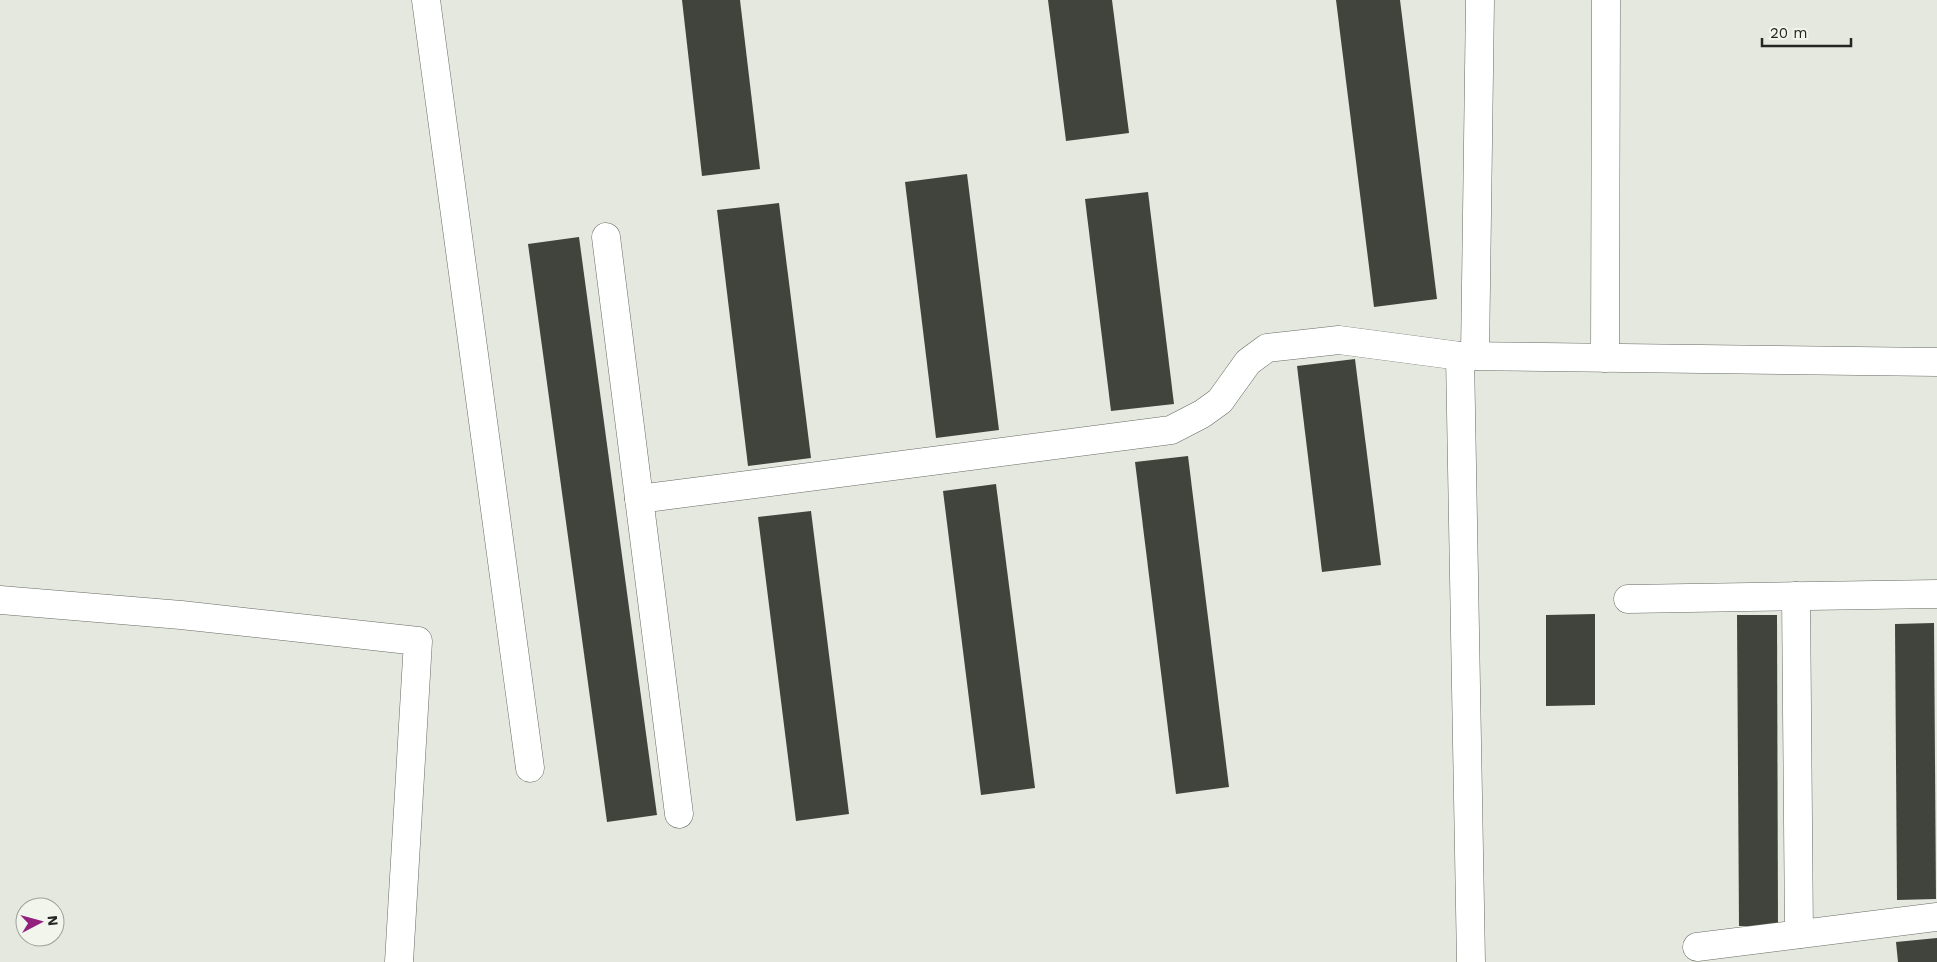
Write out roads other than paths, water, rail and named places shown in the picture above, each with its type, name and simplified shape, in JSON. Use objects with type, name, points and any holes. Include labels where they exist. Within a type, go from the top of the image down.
[{"type":"street","points":[[426,0],[530,768]]},
{"type":"street","points":[[1471,962],[1467,356],[1480,0]]},
{"type":"street","points":[[1605,358],[1606,0]]},
{"type":"street","points":[[606,237],[678,814]]},
{"type":"street","points":[[639,500],[1170,430],[1202,414],[1220,401],[1248,362],[1267,348],[1339,340],[1467,356],[1937,362]]},
{"type":"street","points":[[1628,599],[1937,594]]},
{"type":"street","points":[[1796,596],[1799,934]]},
{"type":"street","points":[[0,600],[181,615],[418,641],[400,962]]},
{"type":"street","points":[[1697,947],[1937,917]]}]
